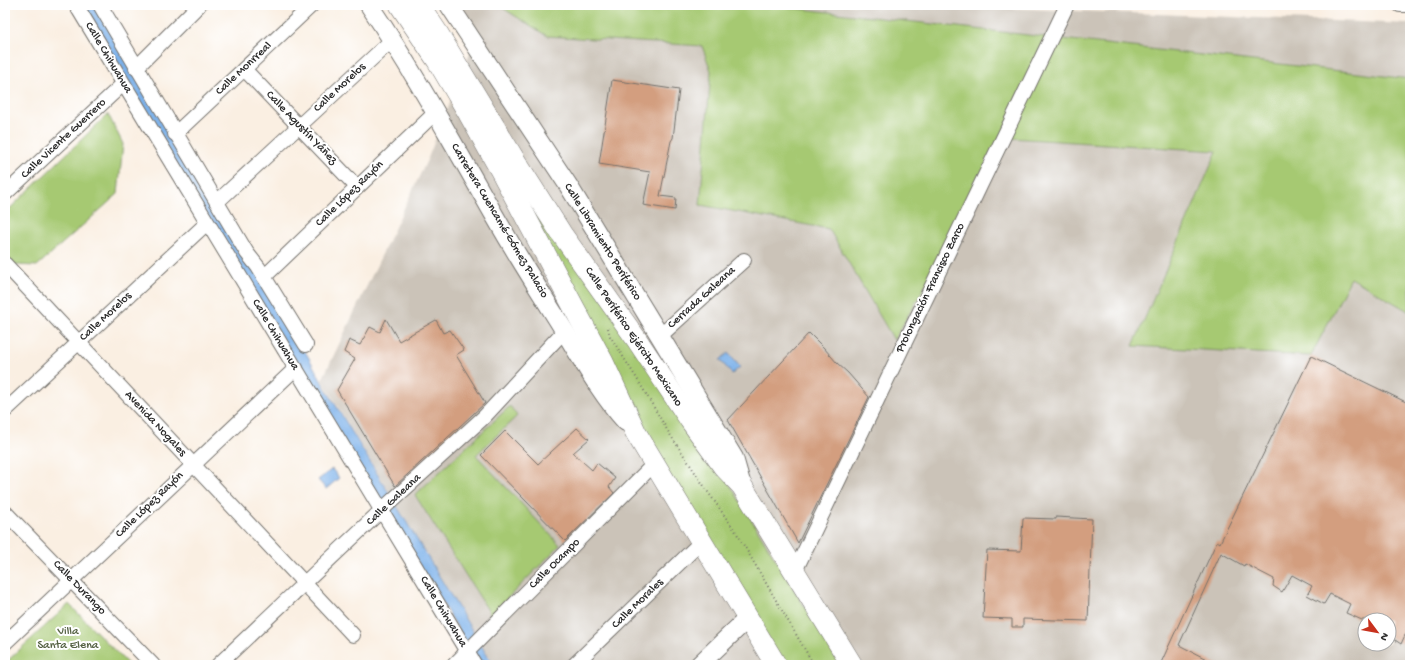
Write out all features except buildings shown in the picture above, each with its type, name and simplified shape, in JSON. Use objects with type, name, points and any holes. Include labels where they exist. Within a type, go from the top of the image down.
[{"type":"highway","points":[[400,5],[437,60],[505,178],[603,362],[636,433],[776,665]]},
{"type":"highway","name":"Calle Periférico Ejército Mexicano","points":[[419,5],[544,206],[637,340],[690,420],[723,466],[742,486],[852,665]]},
{"type":"main road","name":"Carretera Cuencamé-Gómez Palacio","points":[[369,5],[436,112],[512,246],[606,397],[636,433]]},
{"type":"main road","name":"Calle Libramiento Periférico","points":[[449,5],[568,185],[660,336],[734,458],[742,486]]},
{"type":"main road","points":[[699,665],[748,618]]},
{"type":"street","name":"Calle Chihuahua","points":[[76,5],[207,223],[384,509],[469,650],[475,665]]},
{"type":"street","points":[[100,5],[175,134],[247,253],[264,277],[306,345]]},
{"type":"street","points":[[136,68],[199,5]]},
{"type":"street","name":"Calle Monrreal","points":[[175,134],[312,5]]},
{"type":"street","name":"Prolongación Francisco Zarco","points":[[795,571],[1067,5]]},
{"type":"street","points":[[1400,5],[1410,5]]},
{"type":"street","name":"Calle Morelos","points":[[217,202],[392,40]]},
{"type":"street","name":"Calle Agustín Yáñez","points":[[244,69],[357,187]]},
{"type":"street","name":"Calle Vicente Guerrero","points":[[5,194],[123,84]]},
{"type":"street","name":"Calle López Rayón","points":[[264,277],[436,112]]},
{"type":"street","name":"Calle Morelos","points":[[5,411],[207,223]]},
{"type":"street","name":"Cerrada Galeana","points":[[660,336],[744,260]]},
{"type":"street","name":"Avenida Nogales","points":[[5,264],[353,635]]},
{"type":"street","name":"Calle Galeana","points":[[218,665],[399,494],[484,417],[565,330]]},
{"type":"street","name":"Calle López Rayón","points":[[5,643],[296,368]]},
{"type":"street","name":"Calle Ocampo","points":[[454,665],[655,463]]},
{"type":"street","name":"Calle Durango","points":[[5,512],[153,665]]},
{"type":"street","name":"Calle Morales","points":[[574,665],[702,542]]},
{"type":"path","points":[[610,303],[607,316],[610,336],[669,433],[736,532],[814,665]]},
{"type":"shaded area","points":[[461,5],[929,5],[1410,24],[1410,665],[493,665],[322,380],[428,158],[478,33]]},
{"type":"green space","points":[[498,5],[767,5],[1410,79],[1410,312],[1351,278],[1311,356],[1133,346],[1217,151],[1010,138],[894,340],[829,229],[700,205],[711,71],[702,46],[547,36]]},
{"type":"green space","points":[[108,114],[123,144],[118,194],[37,266],[14,265],[5,254],[5,213]]},
{"type":"green space","points":[[504,154],[718,465],[840,665],[775,665],[639,432]]},
{"type":"green space","points":[[510,406],[517,416],[476,455],[560,545],[491,615],[415,495]]},
{"type":"green space","name":"Villa Santa Elena","points":[[69,604],[129,665],[5,665],[5,663]]},
{"type":"water","points":[[79,5],[98,5],[309,358],[323,384],[493,665],[480,665]]},
{"type":"water","points":[[728,353],[740,367],[732,374],[720,360]]},
{"type":"water","points":[[332,469],[339,478],[326,489],[318,480]]}]
